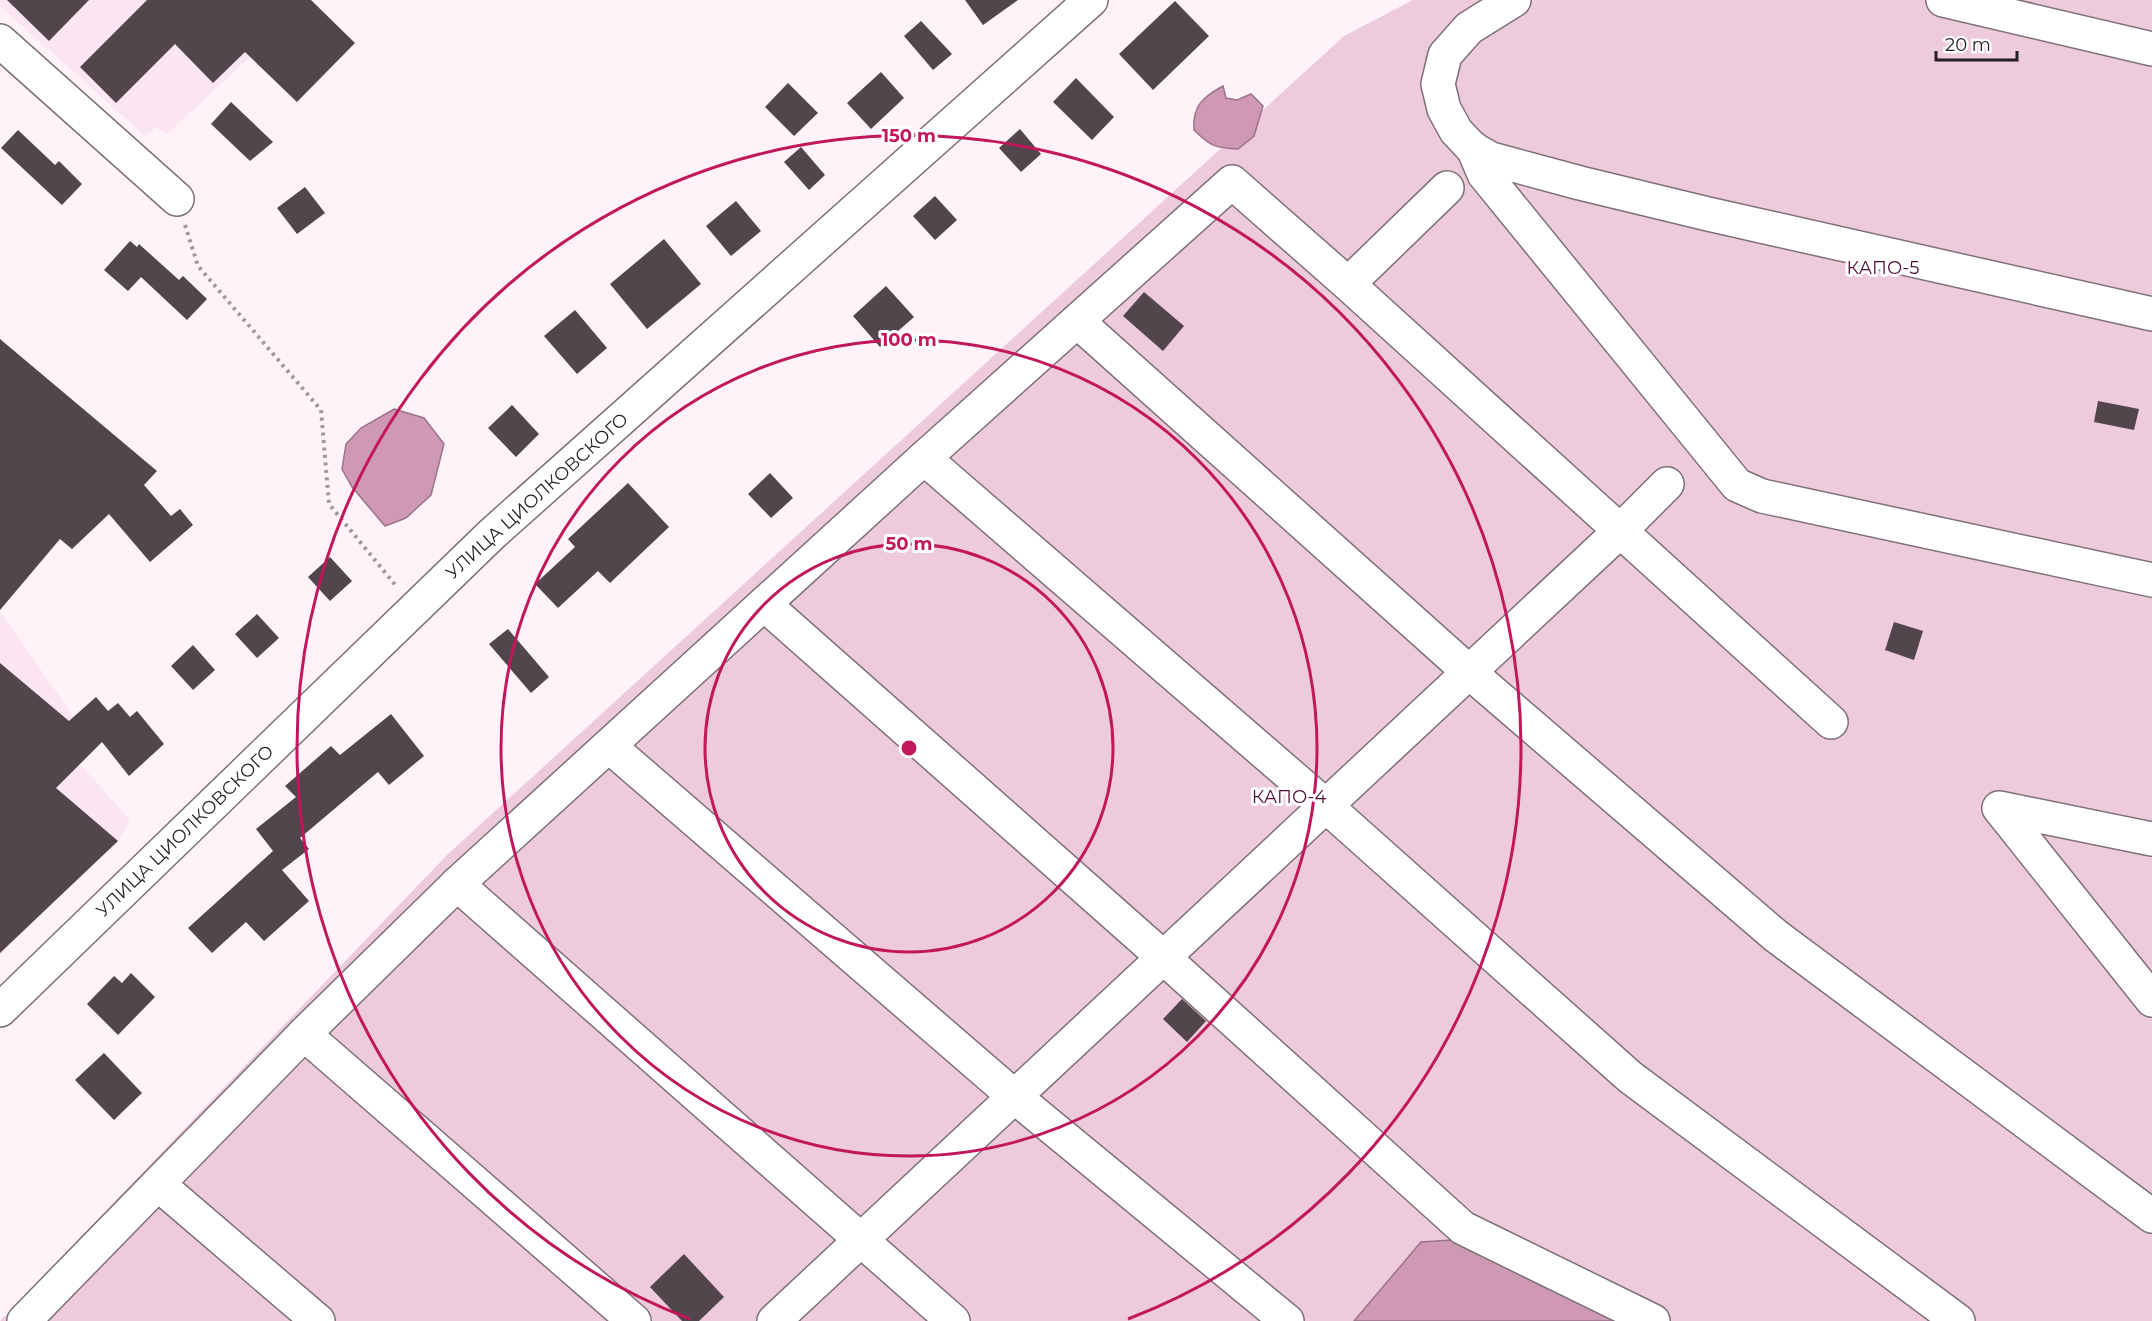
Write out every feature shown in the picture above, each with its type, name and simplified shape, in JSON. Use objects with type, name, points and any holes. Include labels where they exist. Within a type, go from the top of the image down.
[{"type":"street","name":"УЛИЦА ЦИОЛКОВСКОГО","points":[[0,1010],[492,534],[1091,0]]},
{"type":"street","points":[[1514,0],[1469,28],[1445,55],[1438,84],[1444,109],[1456,131],[1473,148],[1491,159],[1591,186],[2152,314]]},
{"type":"street","points":[[1943,0],[2152,49]]},
{"type":"street","points":[[0,41],[177,199]]},
{"type":"street","points":[[1473,148],[1484,174],[1737,485],[1762,496],[2152,580]]},
{"type":"street","points":[[24,1321],[304,1034],[457,884],[924,458],[1232,182],[1348,284],[1831,722]]},
{"type":"street","points":[[1348,284],[1447,188]]},
{"type":"street","points":[[1077,321],[1469,672],[1776,936],[2152,1216]]},
{"type":"street","points":[[924,458],[1326,806],[1630,1077],[1958,1321]]},
{"type":"street","points":[[774,1321],[1619,532],[1667,484]]},
{"type":"street","points":[[764,604],[1164,958],[1463,1228],[1653,1321]]},
{"type":"street","points":[[609,746],[1015,1097],[1287,1321]]},
{"type":"street","points":[[2152,839],[2000,808],[2152,1000]]},
{"type":"street","points":[[457,884],[953,1321]]},
{"type":"street","points":[[304,1034],[634,1321]]},
{"type":"street","points":[[158,1185],[318,1321]]},
{"type":"path","points":[[177,199],[198,266],[321,410],[329,504],[415,609]]},
{"type":"shaded area","points":[[0,0],[312,0],[166,135],[157,127],[145,136],[0,6]]},
{"type":"shaded area","points":[[1223,86],[1226,98],[1237,100],[1251,94],[1263,106],[1254,136],[1238,149],[1213,145],[1194,130],[1195,115],[1200,103]]},
{"type":"shaded area","points":[[394,409],[424,418],[444,444],[431,495],[406,518],[385,526],[352,487],[342,469],[346,444],[361,428]]},
{"type":"shaded area","points":[[0,611],[72,715],[89,747],[98,746],[80,764],[130,820],[118,841],[0,956]]},
{"type":"shaded area","points":[[1452,1240],[1621,1321],[1354,1321],[1421,1242]]},
{"type":"green space","name":"КАПО-4","points":[[1413,0],[2152,0],[2152,1321],[0,1321],[448,854],[1344,36]]},
{"type":"building","points":[[7,0],[89,0],[49,41]]},
{"type":"building","points":[[147,0],[311,0],[355,43],[297,102],[245,52],[213,83],[175,44],[116,103],[80,67]]},
{"type":"building","points":[[965,0],[1018,0],[983,25]]},
{"type":"building","points":[[1175,1],[1209,36],[1153,90],[1119,54]]},
{"type":"building","points":[[921,21],[952,54],[933,70],[904,36]]},
{"type":"building","points":[[881,72],[904,98],[871,129],[847,103]]},
{"type":"building","points":[[1076,78],[1114,117],[1092,140],[1053,102]]},
{"type":"building","points":[[788,83],[818,113],[794,136],[765,107]]},
{"type":"building","points":[[231,102],[273,142],[250,161],[211,124]]},
{"type":"building","points":[[1020,129],[1041,154],[1021,172],[999,148]]},
{"type":"building","points":[[18,130],[55,165],[59,161],[82,184],[62,205],[1,148]]},
{"type":"building","points":[[801,147],[825,175],[809,190],[784,162]]},
{"type":"building","points":[[305,187],[325,213],[297,234],[277,208]]},
{"type":"building","points":[[935,196],[957,220],[935,240],[913,216]]},
{"type":"building","points":[[736,201],[761,231],[731,256],[706,226]]},
{"type":"building","points":[[664,239],[701,284],[647,329],[610,284]]},
{"type":"building","points":[[130,241],[137,247],[139,244],[179,280],[183,276],[207,299],[187,320],[141,277],[128,291],[104,270]]},
{"type":"building","points":[[886,286],[914,317],[880,347],[853,316]]},
{"type":"building","points":[[1144,292],[1184,326],[1163,351],[1123,316]]},
{"type":"building","points":[[575,310],[607,348],[577,374],[544,336]]},
{"type":"building","points":[[0,339],[157,471],[144,485],[171,516],[180,509],[193,525],[150,562],[109,514],[72,549],[60,539],[0,610]]},
{"type":"building","points":[[2098,401],[2139,409],[2134,430],[2094,422]]},
{"type":"building","points":[[512,405],[539,434],[516,457],[488,428]]},
{"type":"building","points":[[770,473],[793,498],[771,518],[748,494]]},
{"type":"building","points":[[628,483],[669,527],[610,583],[598,571],[558,608],[535,584],[575,547],[568,539]]},
{"type":"building","points":[[330,557],[352,581],[330,601],[308,577]]},
{"type":"building","points":[[257,614],[279,638],[257,658],[235,634]]},
{"type":"building","points":[[1894,622],[1923,631],[1914,660],[1885,650]]},
{"type":"building","points":[[508,629],[549,677],[531,693],[489,644]]},
{"type":"building","points":[[193,645],[215,670],[193,690],[171,666]]},
{"type":"building","points":[[0,663],[69,721],[96,697],[108,711],[118,703],[130,717],[137,711],[164,744],[129,776],[102,742],[56,788],[118,841],[0,953]]},
{"type":"building","points":[[391,714],[424,756],[389,785],[378,772],[300,838],[309,849],[282,870],[309,901],[264,941],[246,922],[212,953],[188,928],[273,851],[256,829],[296,797],[285,786],[331,746],[340,755]]},
{"type":"building","points":[[131,973],[155,997],[118,1035],[87,1004],[114,976],[122,983]]},
{"type":"building","points":[[1182,999],[1206,1021],[1187,1042],[1163,1019]]},
{"type":"building","points":[[104,1053],[142,1093],[114,1120],[75,1080]]},
{"type":"building","points":[[684,1254],[724,1297],[699,1321],[682,1321],[650,1287]]},
{"type":"park label","name":"КАПО-5","points":[[1883,268]]}]
